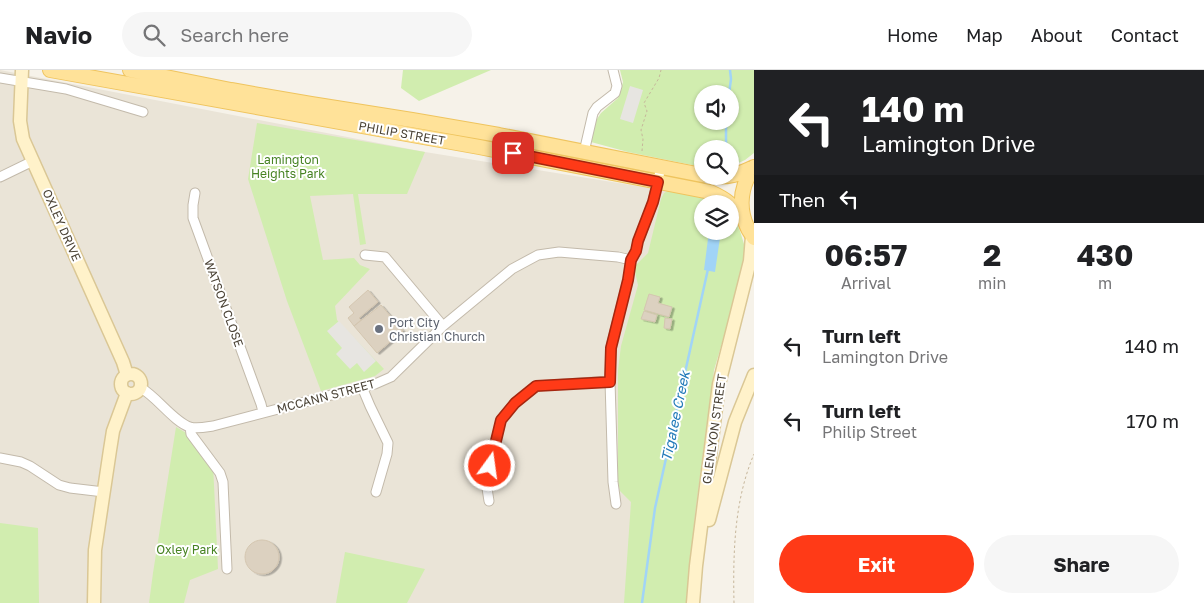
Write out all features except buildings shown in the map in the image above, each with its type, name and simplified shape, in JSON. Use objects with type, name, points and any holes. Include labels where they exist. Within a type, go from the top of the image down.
[{"type":"main road","name":"PHILIP STREET","points":[[50,70],[479,147],[710,192],[732,204],[744,219]]},
{"type":"main road","name":"PHILIP STREET","points":[[130,70],[231,90],[422,122],[694,173]]},
{"type":"main road","points":[[739,175],[754,167]]},
{"type":"main road","points":[[753,237],[744,219],[741,201],[745,183],[754,167]]},
{"type":"street","points":[[584,152],[592,113],[615,93],[617,86],[613,70]]},
{"type":"street","points":[[0,78],[21,76],[143,112]]},
{"type":"street","name":"OXLEY DRIVE","points":[[21,76],[20,121],[23,139],[123,362],[127,375]]},
{"type":"street","points":[[0,177],[33,161]]},
{"type":"street","points":[[616,504],[613,482],[610,382],[611,348],[628,280],[631,260],[653,202],[661,167]]},
{"type":"street","name":"WATSON CLOSE","points":[[195,193],[193,218],[263,412]]},
{"type":"street","name":"GLENLYON STREET","points":[[693,603],[719,384],[749,267],[753,237]]},
{"type":"street","name":"MCCANN STREET","points":[[190,427],[213,426],[362,388],[391,377],[444,326],[512,269],[538,255],[559,252],[618,257],[631,260]]},
{"type":"street","points":[[365,255],[385,257],[444,326]]},
{"type":"street","points":[[134,374],[141,381],[141,388],[135,394],[124,391],[121,384],[127,375],[134,374]]},
{"type":"street","name":"GLENLYON STREET","points":[[696,566],[735,422],[754,375]]},
{"type":"street","points":[[489,501],[486,482],[501,420],[515,403],[536,386],[610,382]]},
{"type":"street","points":[[141,388],[148,392],[180,422],[190,427],[191,434],[220,473],[223,482],[226,569]]},
{"type":"street","points":[[362,388],[388,443],[387,454],[376,492]]},
{"type":"street","points":[[94,603],[95,550],[112,436],[127,393]]},
{"type":"street","points":[[0,458],[22,462],[59,485],[104,492]]},
{"type":"path","points":[[641,156],[643,145],[641,130],[647,111],[644,103],[659,78],[661,70]]},
{"type":"path","points":[[734,603],[733,564],[736,524],[747,470],[754,454]]},
{"type":"shaded area","points":[[0,70],[425,152],[668,191],[694,201],[694,240],[736,240],[745,255],[714,370],[693,603],[0,603]]},
{"type":"shaded area","points":[[630,86],[643,90],[633,123],[620,119]]},
{"type":"shaded area","points":[[339,321],[376,361],[364,372],[357,363],[350,369],[336,354],[342,348],[327,331]]},
{"type":"green space","points":[[403,70],[491,70],[419,101],[401,88]]},
{"type":"green space","points":[[620,70],[754,70],[754,153],[739,163],[739,140],[694,140],[694,165],[628,152],[591,142],[595,122],[601,113],[618,98],[623,82]]},
{"type":"green space","name":"Lamington Heights Park","points":[[257,123],[425,152],[407,194],[358,194],[366,244],[360,245],[353,194],[310,196],[323,260],[354,258],[360,265],[370,269],[335,306],[337,320],[384,369],[375,376],[321,391],[287,301],[248,179]]},
{"type":"green space","points":[[668,191],[698,195],[694,195],[694,240],[739,240],[739,229],[744,244],[744,269],[714,370],[695,514],[686,603],[624,603],[631,502],[620,491],[618,482],[618,370],[621,346],[638,285],[635,266],[648,253],[664,193]]},
{"type":"green space","name":"Oxley Park","points":[[176,427],[188,434],[213,464],[218,569],[190,580],[184,603],[149,603],[153,573]]},
{"type":"green space","points":[[0,523],[38,528],[39,603],[0,603]]},
{"type":"green space","points":[[345,552],[425,569],[407,603],[336,603]]},
{"type":"water","points":[[708,240],[720,240],[715,272],[704,270]]},
{"type":"waterway","name":"Tigalee Creek","points":[[730,70],[730,85]]},
{"type":"waterway","name":"Tigalee Creek","points":[[726,130],[726,140]]},
{"type":"waterway","name":"Tigalee Creek","points":[[642,603],[655,508],[708,269]]},
{"type":"place","name":"Port City Christian Church","points":[[379,329]]},
{"type":"route","points":[[490,466],[501,420],[515,403],[536,386],[610,382],[611,348],[628,280],[631,260],[653,202],[658,182],[513,153]]}]
